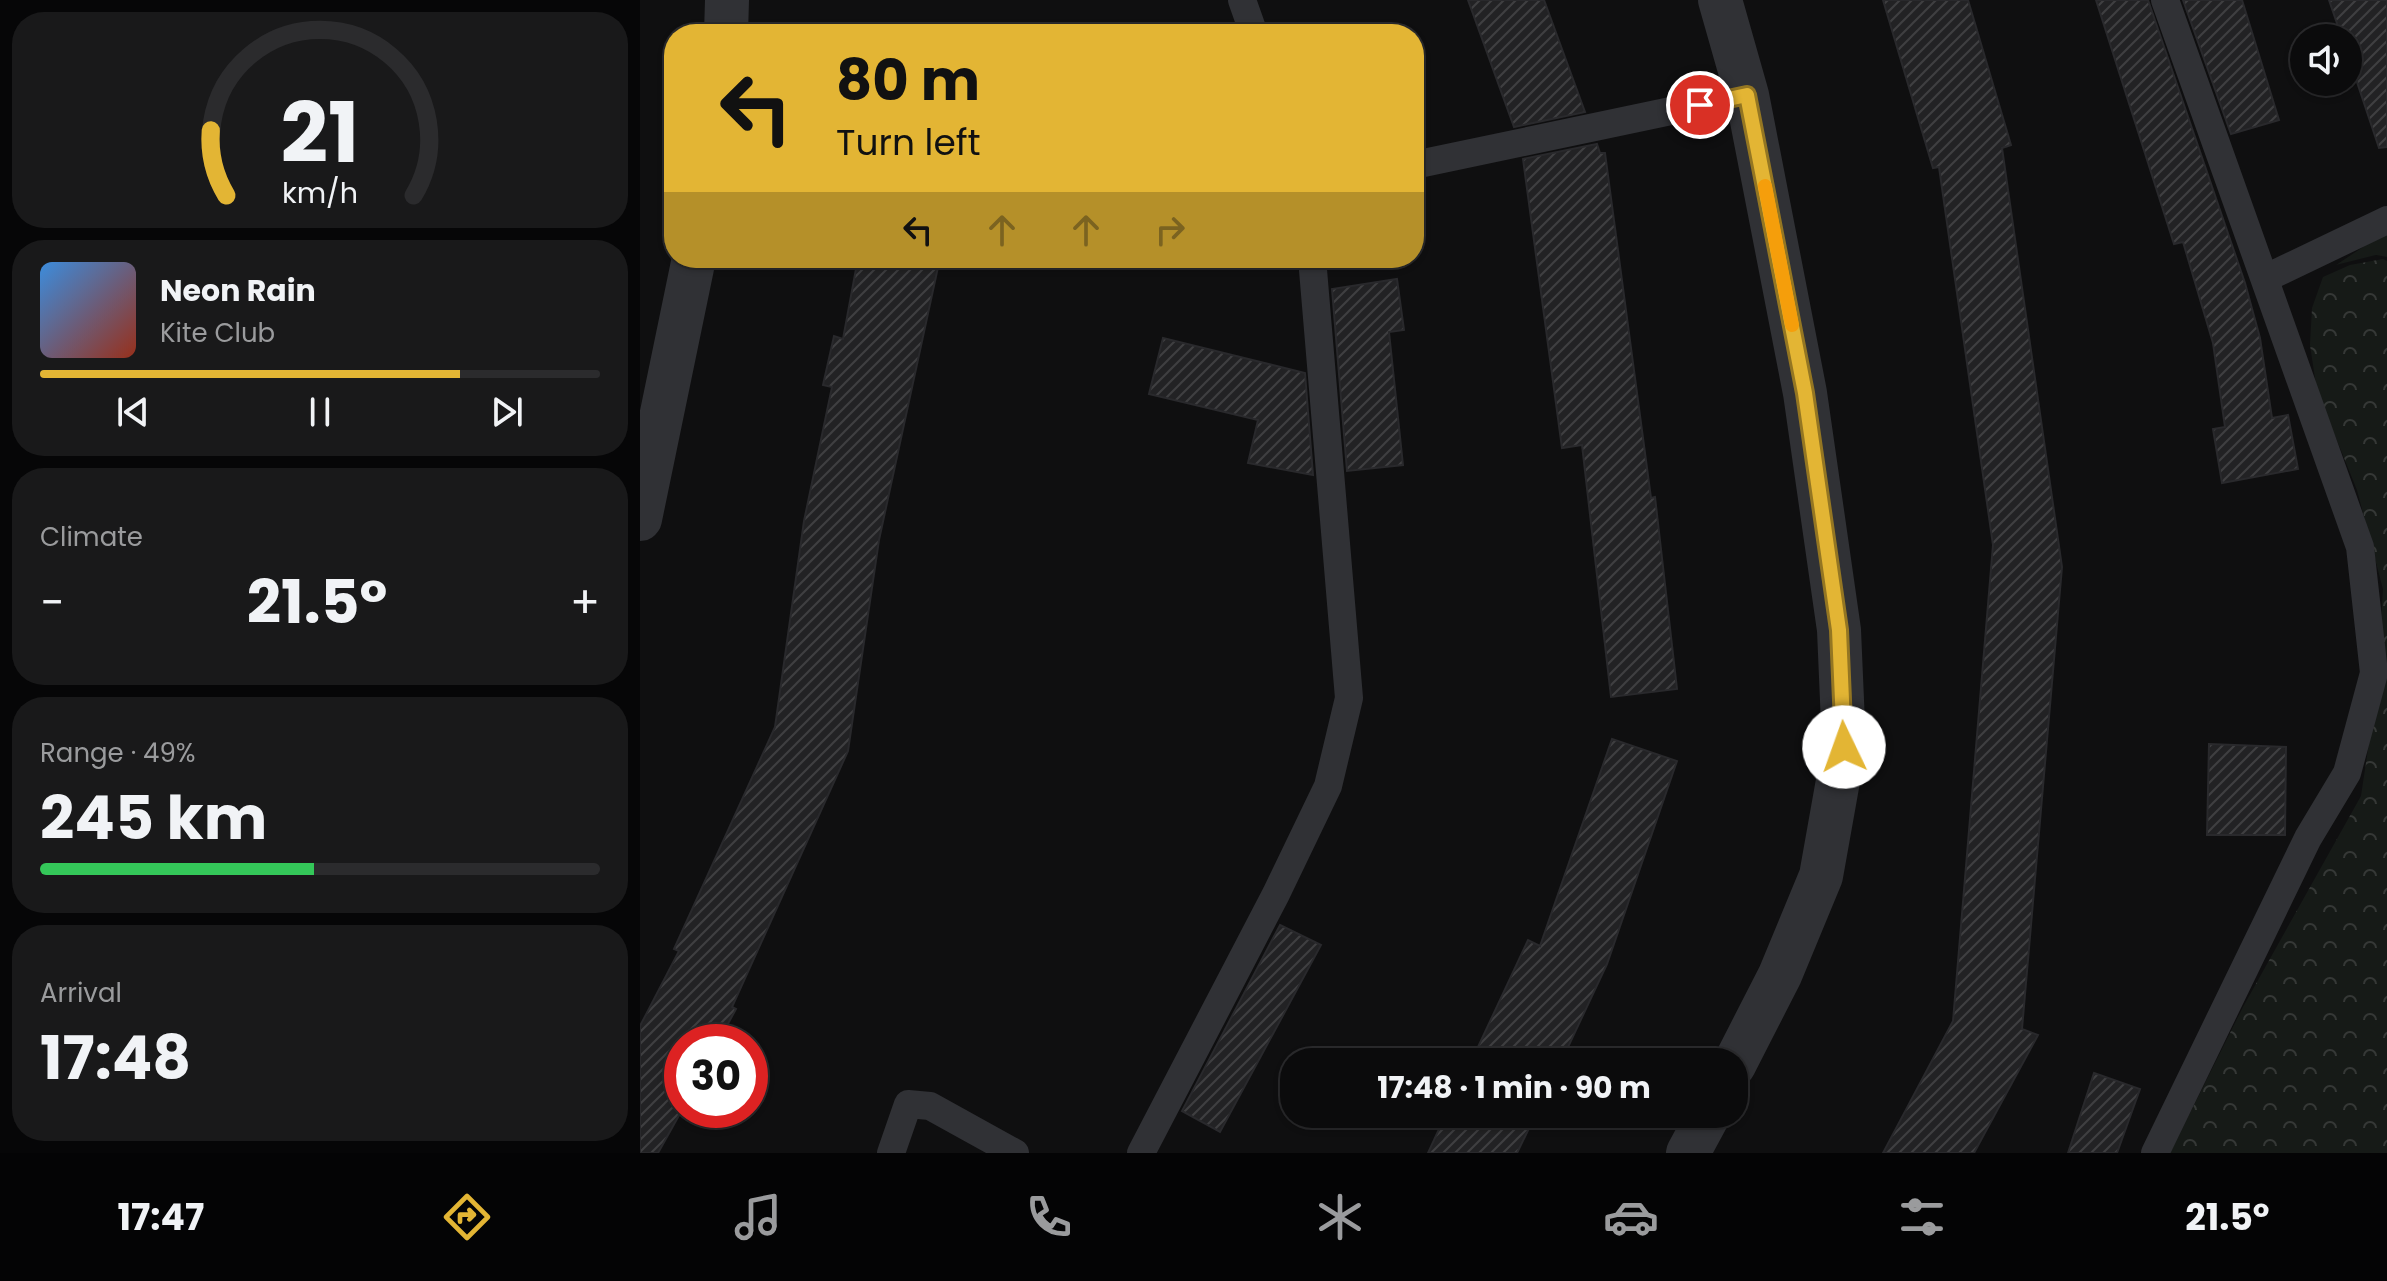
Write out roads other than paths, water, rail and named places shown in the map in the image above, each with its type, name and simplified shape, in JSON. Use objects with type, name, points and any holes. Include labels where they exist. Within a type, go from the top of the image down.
[{"type":"street","points":[[726,24],[727,0]]},
{"type":"street","points":[[1720,0],[1747,95],[1807,409],[1839,630],[1844,747],[1821,876],[1780,975],[1743,1048]]},
{"type":"street","points":[[640,519],[692,268]]},
{"type":"street","points":[[1688,1153],[1701,1128]]},
{"type":"lane","points":[[1242,0],[1250,24]]},
{"type":"lane","points":[[2155,1153],[2308,838],[2347,773],[2374,673],[2360,547],[2165,0]]},
{"type":"lane","points":[[1424,163],[1747,95]]},
{"type":"lane","points":[[2266,278],[2387,220]]},
{"type":"lane","points":[[1141,1153],[1276,894],[1328,786],[1349,698],[1313,268]]},
{"type":"lane","points":[[891,1153],[908,1104],[930,1106],[1015,1153]]}]
